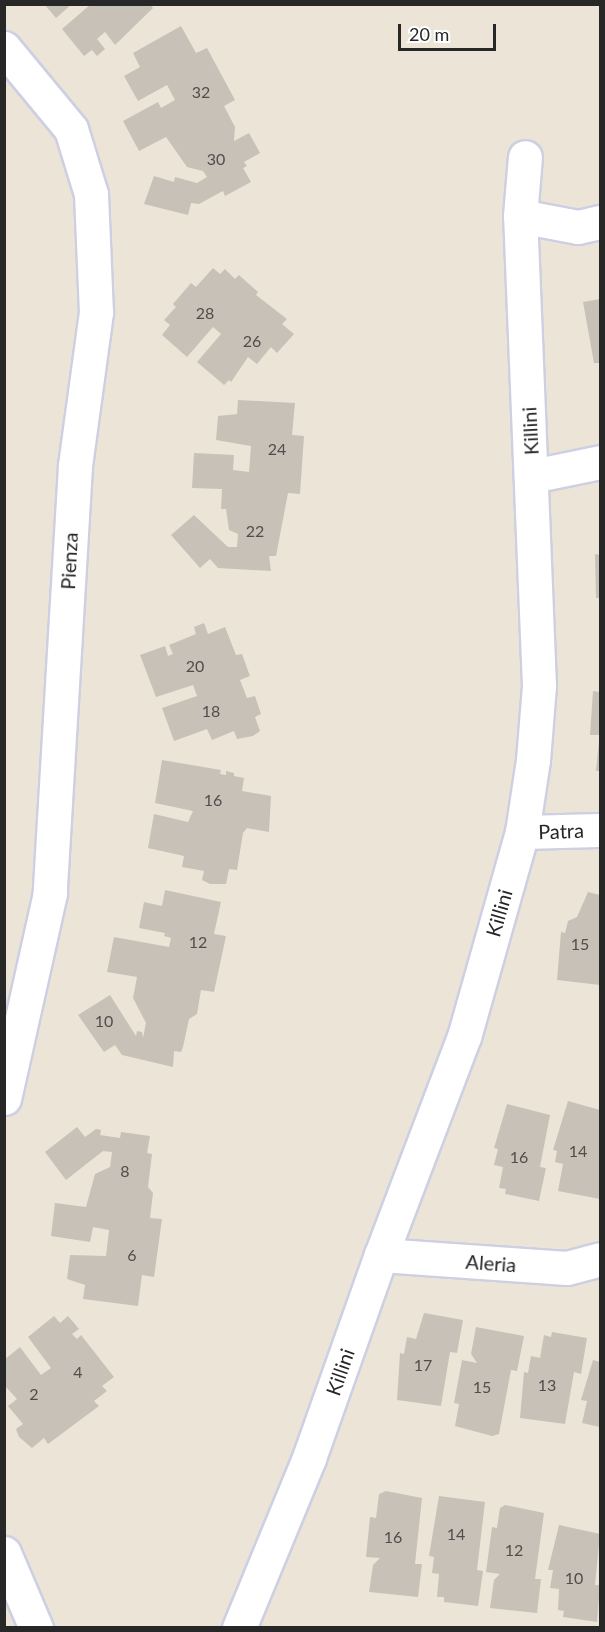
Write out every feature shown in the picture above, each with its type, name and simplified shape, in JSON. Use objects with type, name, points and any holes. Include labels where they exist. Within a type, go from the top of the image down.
[{"type":"street","name":"Pienza","points":[[4,48],[71,129],[91,194],[96,312],[75,466],[50,894],[4,1098]]},
{"type":"street","name":"Killini","points":[[241,1627],[309,1458],[381,1255],[464,1037],[522,832],[533,760],[538,686],[532,476],[520,216],[525,157]]},
{"type":"street","points":[[520,216],[578,227],[600,222]]},
{"type":"street","points":[[532,476],[600,462]]},
{"type":"street","name":"Patra","points":[[522,832],[600,830]]},
{"type":"street","name":"Aleria","points":[[381,1255],[567,1268],[600,1259]]},
{"type":"street","points":[[4,1554],[36,1628]]},
{"type":"building","points":[[44,4],[72,4],[56,18]]},
{"type":"building","points":[[91,4],[150,4],[153,8],[115,45],[105,32],[97,39],[105,49],[97,56],[92,50],[84,56],[62,29]]},
{"type":"building","points":[[181,26],[196,53],[207,48],[235,100],[224,106],[235,127],[234,141],[249,133],[260,153],[244,162],[247,166],[243,168],[251,182],[225,196],[223,191],[199,204],[191,203],[188,215],[144,204],[154,176],[174,182],[175,177],[197,183],[207,177],[203,171],[187,167],[166,137],[139,151],[123,121],[158,102],[161,108],[175,100],[167,85],[138,101],[124,76],[140,67],[133,53]]},
{"type":"building","points":[[213,268],[220,274],[225,269],[235,279],[239,275],[258,292],[256,295],[287,319],[282,324],[294,334],[277,353],[271,347],[257,364],[248,357],[231,382],[229,380],[224,385],[197,362],[221,334],[213,327],[187,357],[162,335],[170,325],[164,320],[176,307],[173,304],[191,283],[196,287]]},
{"type":"building","points":[[600,299],[600,363],[594,363],[583,302]]},
{"type":"building","points":[[238,400],[295,403],[292,435],[304,436],[300,494],[288,493],[276,556],[269,556],[271,571],[218,568],[210,559],[200,568],[171,535],[194,515],[228,547],[237,547],[238,534],[229,530],[226,509],[221,509],[222,489],[192,488],[194,453],[234,455],[233,470],[249,472],[251,446],[216,440],[218,416],[237,414]]},
{"type":"building","points":[[595,554],[600,555],[600,598],[596,598]]},
{"type":"building","points":[[204,623],[208,634],[225,627],[236,655],[242,654],[250,676],[240,680],[247,698],[255,696],[261,714],[255,717],[260,731],[253,736],[237,739],[234,731],[212,740],[207,729],[174,741],[162,708],[197,696],[193,685],[156,697],[140,655],[165,646],[168,656],[173,654],[169,645],[196,634],[194,627]]},
{"type":"building","points":[[593,691],[600,692],[600,735],[590,735]]},
{"type":"building","points":[[599,741],[600,771],[596,771]]},
{"type":"building","points":[[162,760],[221,770],[220,774],[226,775],[226,771],[234,773],[234,776],[244,778],[242,791],[271,796],[269,832],[247,828],[243,833],[237,870],[229,869],[226,884],[210,884],[202,880],[204,871],[182,867],[184,856],[148,848],[154,814],[188,822],[193,811],[155,803]]},
{"type":"building","points":[[165,890],[221,902],[214,934],[226,936],[214,992],[201,990],[197,1014],[189,1019],[181,1052],[174,1051],[173,1067],[122,1055],[115,1045],[104,1052],[78,1015],[110,995],[136,1036],[137,1031],[142,1032],[143,1038],[146,1023],[133,998],[137,977],[107,972],[114,937],[169,947],[171,938],[164,936],[165,933],[139,928],[144,902],[162,906]]},
{"type":"building","points":[[588,892],[600,895],[600,985],[557,980],[561,932],[565,933],[568,921],[577,917]]},
{"type":"building","points":[[568,1101],[600,1110],[600,1199],[558,1191],[563,1164],[555,1162],[557,1151],[553,1150]]},
{"type":"building","points":[[507,1104],[550,1115],[540,1167],[546,1168],[539,1201],[505,1194],[506,1189],[499,1188],[503,1167],[494,1165],[498,1149],[494,1148]]},
{"type":"building","points":[[77,1127],[85,1137],[96,1129],[101,1130],[100,1135],[120,1138],[121,1132],[150,1136],[147,1153],[152,1154],[148,1187],[153,1193],[150,1218],[162,1219],[154,1277],[142,1275],[138,1306],[83,1299],[85,1285],[67,1279],[70,1255],[106,1256],[109,1230],[93,1227],[90,1242],[51,1236],[55,1203],[86,1207],[95,1174],[110,1167],[112,1152],[103,1151],[66,1180],[45,1152]]},
{"type":"building","points":[[424,1313],[463,1320],[457,1353],[450,1352],[441,1406],[397,1400],[400,1353],[404,1354],[407,1337],[416,1339]]},
{"type":"building","points":[[54,1316],[60,1323],[68,1316],[79,1329],[72,1334],[77,1339],[81,1335],[114,1377],[102,1386],[107,1391],[94,1401],[99,1406],[48,1444],[44,1438],[32,1448],[19,1437],[16,1429],[23,1424],[8,1406],[17,1399],[4,1385],[4,1360],[20,1347],[41,1375],[51,1368],[28,1337]]},
{"type":"building","points":[[476,1327],[524,1336],[517,1371],[511,1370],[499,1434],[492,1436],[455,1426],[459,1404],[454,1403],[462,1360],[477,1363],[471,1354]]},
{"type":"building","points":[[552,1332],[587,1338],[581,1374],[574,1372],[565,1424],[520,1418],[524,1372],[528,1373],[531,1356],[540,1358],[544,1335],[551,1337]]},
{"type":"building","points":[[593,1360],[600,1362],[600,1427],[582,1423],[587,1401],[581,1400]]},
{"type":"building","points":[[386,1491],[422,1498],[415,1564],[422,1564],[418,1597],[369,1592],[373,1565],[380,1558],[366,1557],[370,1517],[376,1518],[379,1494]]},
{"type":"building","points":[[439,1496],[485,1502],[477,1570],[483,1571],[478,1606],[444,1602],[444,1597],[437,1597],[439,1574],[432,1573],[434,1557],[429,1556]]},
{"type":"building","points":[[505,1505],[544,1513],[535,1579],[541,1579],[537,1613],[490,1608],[494,1580],[500,1574],[486,1572],[492,1527],[497,1528],[500,1508]]},
{"type":"building","points":[[559,1525],[600,1534],[595,1585],[600,1585],[597,1622],[563,1617],[564,1611],[558,1610],[559,1589],[550,1588],[553,1570],[548,1570]]}]
